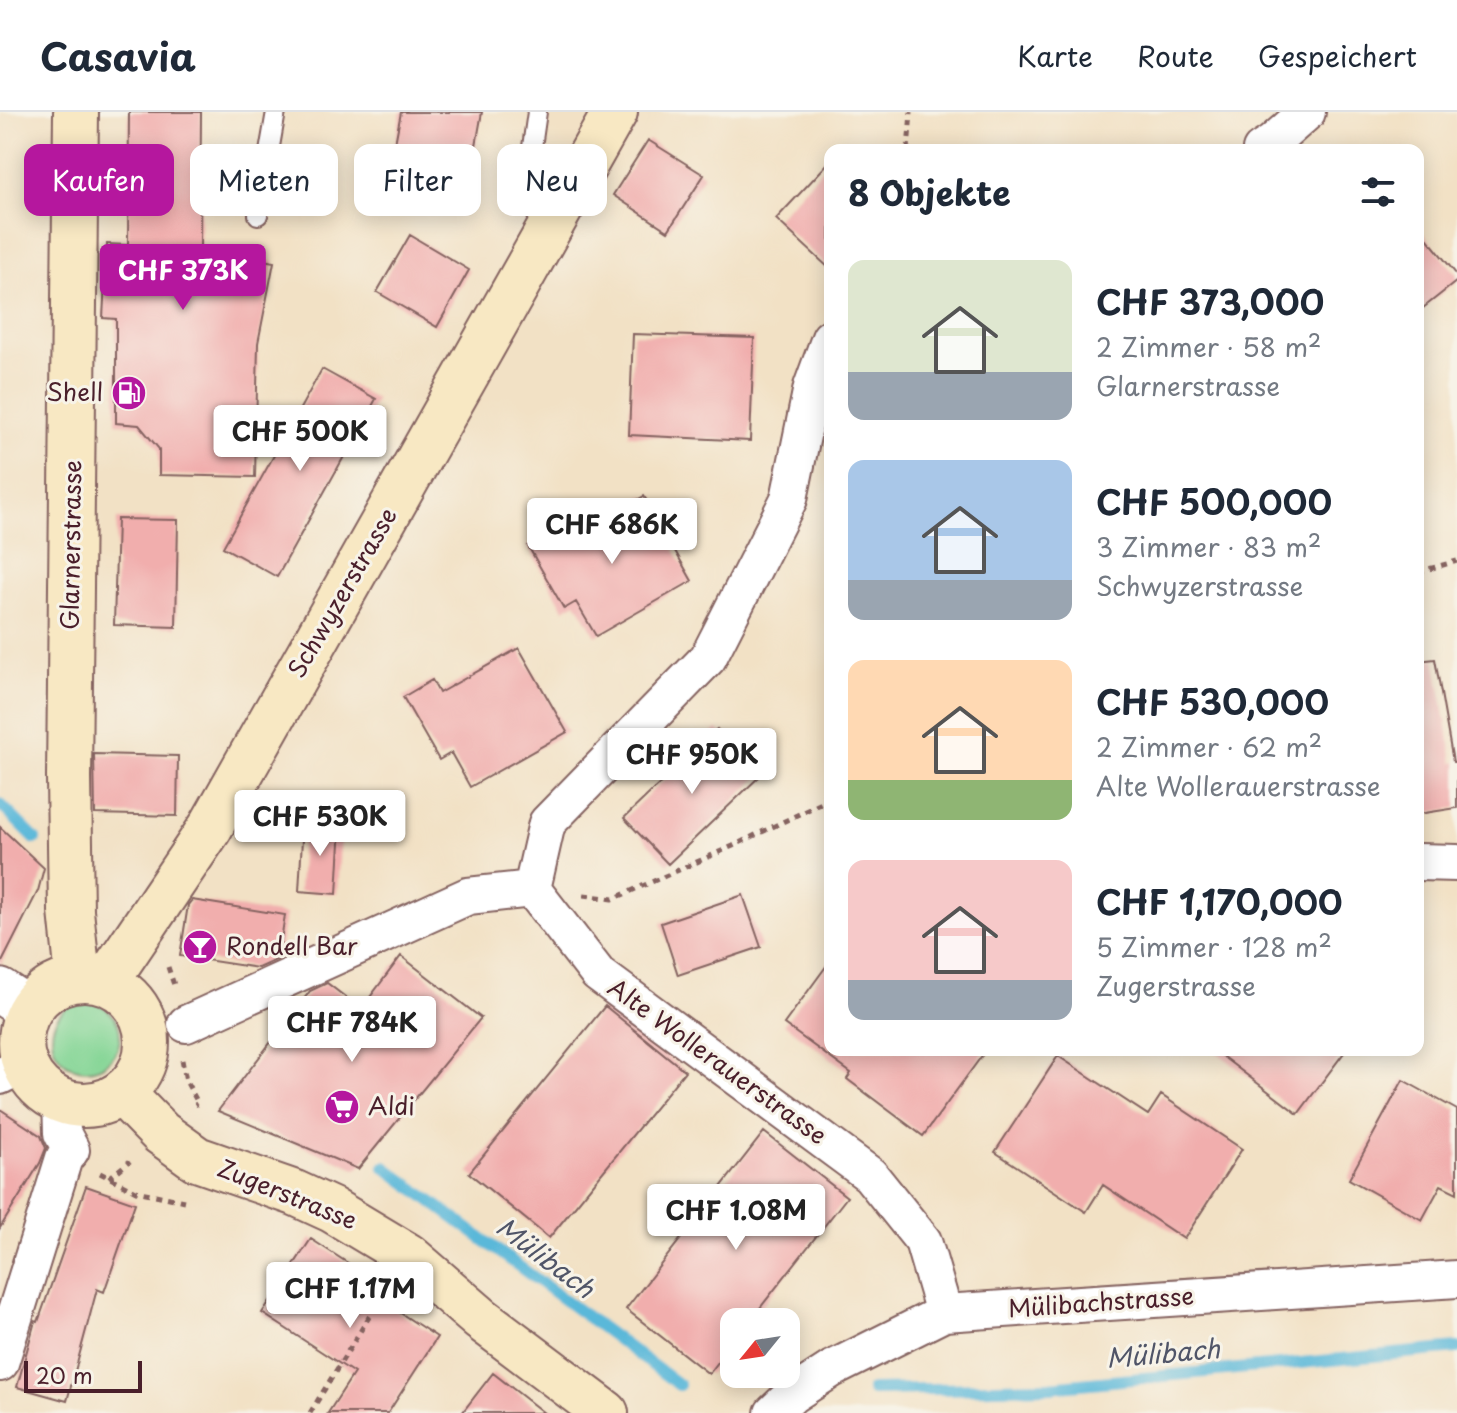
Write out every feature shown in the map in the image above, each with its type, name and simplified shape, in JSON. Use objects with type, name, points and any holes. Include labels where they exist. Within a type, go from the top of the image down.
[{"type":"main road","name":"Glarnerstrasse","points":[[76,112],[69,778],[71,911],[92,980]]},
{"type":"main road","name":"Schwyzerstrasse","points":[[92,980],[210,828],[615,112]]},
{"type":"main road","points":[[66,980],[92,980],[117,987],[135,1004],[146,1027],[147,1051],[144,1063],[122,1093],[93,1105],[76,1105],[61,1101],[12,1070],[21,1036],[14,1000],[45,992],[66,980]]},
{"type":"main road","name":"Zugerstrasse","points":[[122,1093],[161,1133],[197,1159],[295,1193],[332,1210],[407,1255],[481,1319],[606,1413]]},
{"type":"street","points":[[1270,144],[1307,112]]},
{"type":"street","points":[[186,1024],[468,896],[532,889],[547,823],[708,658],[789,499],[812,387],[824,354]]},
{"type":"street","points":[[1424,862],[1457,863]]},
{"type":"street","name":"Alte Wollerauerstrasse","points":[[532,889],[598,974],[870,1175],[923,1241],[944,1313]]},
{"type":"street","points":[[0,1363],[64,1158],[71,1150],[62,1133],[61,1101]]},
{"type":"street","name":"Mülibachstrasse","points":[[773,1413],[792,1395],[832,1369],[944,1313],[1457,1279]]},
{"type":"lane","points":[[270,144],[276,112]]},
{"type":"lane","points":[[537,112],[525,196],[556,217]]},
{"type":"path","points":[[908,144],[911,112]]},
{"type":"path","points":[[1424,570],[1457,561]]},
{"type":"path","points":[[532,889],[613,899],[824,802]]},
{"type":"path","points":[[166,960],[186,1024]]},
{"type":"path","points":[[109,1178],[136,1191],[189,1202]]},
{"type":"path","points":[[310,1413],[407,1255]]},
{"type":"green space","points":[[79,1002],[93,1002],[105,1007],[115,1017],[120,1036],[115,1055],[105,1065],[93,1070],[79,1070],[67,1065],[57,1055],[52,1043],[52,1029],[57,1017],[67,1007]]},
{"type":"building","points":[[129,112],[201,112],[201,144],[190,144],[190,216],[200,216],[200,248],[274,262],[258,343],[255,477],[159,475],[159,449],[139,425],[116,423],[116,319],[103,318],[107,244],[128,245],[128,216],[174,216],[174,144],[129,144]]},
{"type":"building","points":[[401,112],[482,112],[476,144],[395,144]]},
{"type":"building","points":[[648,140],[704,175],[668,231],[613,195]]},
{"type":"building","points":[[824,167],[824,263],[776,219]]},
{"type":"building","points":[[1424,234],[1457,275],[1457,281],[1424,307]]},
{"type":"building","points":[[410,235],[469,270],[437,327],[377,292]]},
{"type":"building","points":[[633,334],[754,338],[750,441],[629,435]]},
{"type":"building","points":[[322,369],[376,399],[277,577],[223,547]]},
{"type":"building","points":[[644,496],[692,581],[596,636],[576,602],[564,609],[528,546],[557,529],[564,541]]},
{"type":"building","points":[[117,519],[178,520],[176,627],[114,625]]},
{"type":"building","points":[[519,648],[567,732],[470,787],[451,753],[439,760],[403,697],[432,680],[439,693]]},
{"type":"building","points":[[1435,659],[1453,762],[1457,762],[1457,808],[1424,813],[1424,660]]},
{"type":"building","points":[[717,729],[761,775],[668,864],[624,818]]},
{"type":"building","points":[[94,754],[178,756],[177,816],[95,814]]},
{"type":"building","points":[[303,822],[341,825],[337,894],[299,891]]},
{"type":"building","points":[[0,827],[44,868],[38,891],[0,966]]},
{"type":"building","points":[[743,895],[761,947],[678,975],[661,923]]},
{"type":"building","points":[[192,900],[285,915],[278,959],[258,968],[180,956],[188,905]]},
{"type":"building","points":[[401,956],[481,1018],[358,1169],[218,1111],[310,991],[327,983],[361,1009]]},
{"type":"building","points":[[824,969],[824,1053],[784,1024]]},
{"type":"building","points":[[605,1006],[685,1071],[549,1238],[469,1173]]},
{"type":"building","points":[[828,1056],[982,1056],[923,1136],[847,1079],[851,1073]]},
{"type":"building","points":[[1058,1056],[1148,1115],[1161,1095],[1242,1149],[1184,1239],[1103,1185],[1086,1212],[995,1152]]},
{"type":"building","points":[[1222,1056],[1342,1056],[1298,1114]]},
{"type":"building","points":[[1403,1080],[1457,1110],[1457,1193],[1441,1185],[1422,1220],[1349,1179]]},
{"type":"building","points":[[0,1109],[41,1136],[46,1148],[0,1228]]},
{"type":"building","points":[[764,1132],[847,1197],[760,1308],[720,1308],[720,1359],[709,1374],[626,1309]]},
{"type":"building","points":[[86,1186],[135,1203],[104,1292],[97,1289],[67,1401],[17,1387],[35,1321],[38,1322]]},
{"type":"building","points":[[311,1239],[357,1269],[350,1280],[437,1337],[388,1413],[328,1413],[354,1373],[262,1313]]},
{"type":"building","points":[[493,1373],[544,1413],[462,1413]]},
{"type":"waterway","name":"Mülibach","points":[[0,804],[35,839]]},
{"type":"waterway","name":"Mülibach","points":[[385,1167],[679,1385]]},
{"type":"waterway","name":"Mülibach","points":[[872,1390],[1049,1387],[1457,1348]]},
{"type":"place","name":"Shell","points":[[129,393]]},
{"type":"place","name":"Rondell Bar","points":[[200,947]]},
{"type":"place","name":"Aldi","points":[[342,1107]]}]
